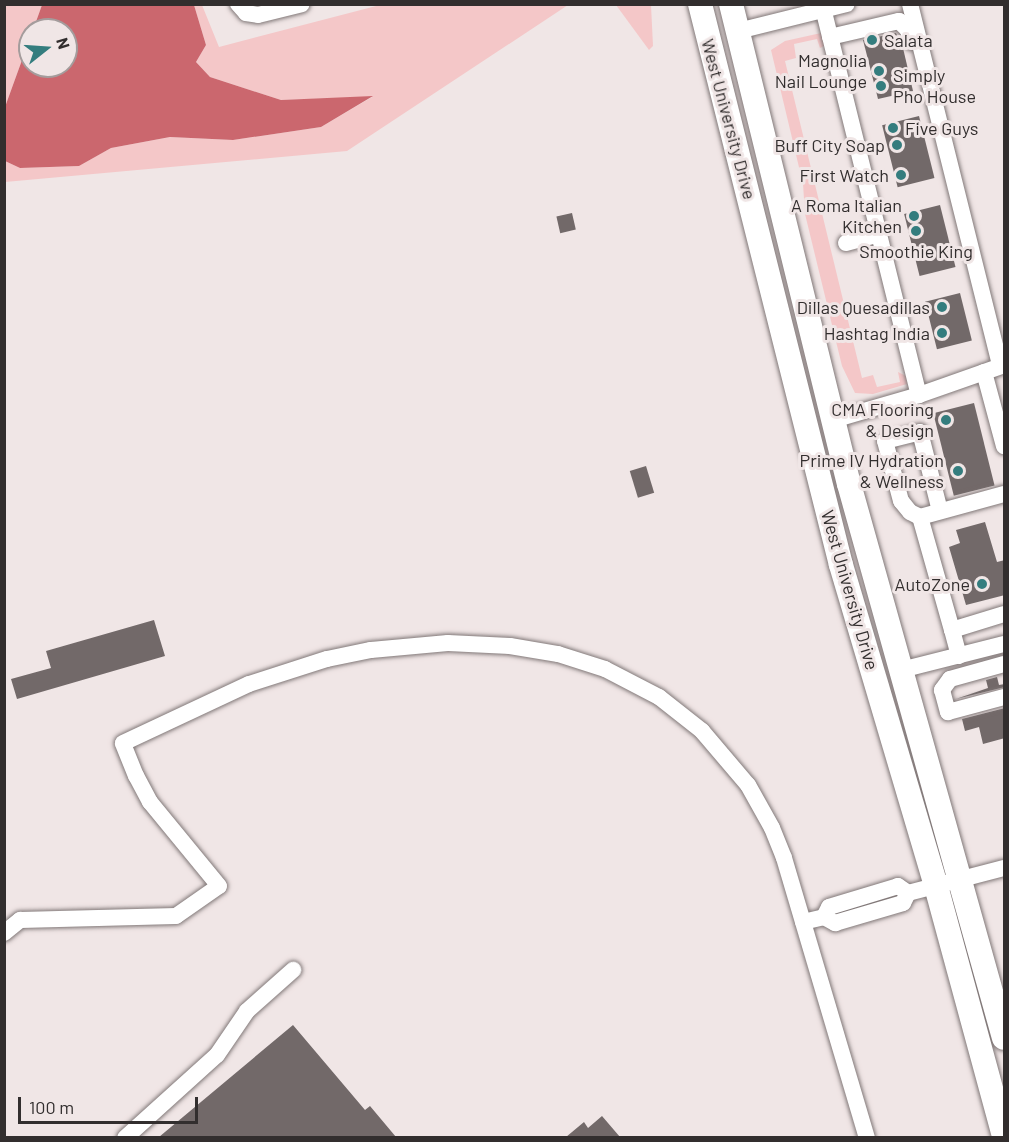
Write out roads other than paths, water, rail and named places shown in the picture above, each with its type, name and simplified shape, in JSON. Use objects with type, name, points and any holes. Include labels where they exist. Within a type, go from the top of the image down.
[{"type":"highway","name":"West University Drive","points":[[700,4],[841,565],[936,886],[1005,1137]]},
{"type":"highway","points":[[714,4],[719,22],[738,31]]},
{"type":"highway","name":"West University Drive","points":[[731,4],[833,420],[1005,1038]]},
{"type":"highway","points":[[708,39],[738,31]]},
{"type":"highway","points":[[762,247],[772,262],[807,402],[813,410],[833,420]]},
{"type":"highway","points":[[807,428],[833,420]]},
{"type":"street","points":[[238,4],[246,13],[258,15],[302,4]]},
{"type":"street","points":[[738,31],[823,7],[847,4]]},
{"type":"street","points":[[833,420],[919,395],[1003,365],[910,4]]},
{"type":"street","points":[[823,7],[919,395]]},
{"type":"street","points":[[830,37],[899,21],[908,30],[918,65],[928,77]]},
{"type":"street","points":[[846,243],[879,234]]},
{"type":"street","points":[[984,372],[1005,446]]},
{"type":"street","points":[[940,511],[920,432],[885,441],[901,501],[910,512],[920,517],[1005,494]]},
{"type":"street","points":[[920,517],[959,656]]},
{"type":"street","points":[[952,630],[1005,614]]},
{"type":"street","points":[[4,933],[20,920],[176,916],[219,885],[150,802],[136,776],[123,743],[232,691],[309,663],[371,650],[448,643],[526,648],[589,663],[634,682],[682,714],[732,764],[758,801],[778,842],[867,1137]]},
{"type":"street","points":[[901,670],[1005,644]]},
{"type":"street","points":[[1005,664],[950,679],[942,690],[948,712],[1005,697]]},
{"type":"street","points":[[803,922],[824,917],[835,923],[903,903],[908,893],[1005,868]]},
{"type":"street","points":[[125,1137],[217,1055],[247,1011],[293,970]]},
{"type":"place","name":"Salata","points":[[872,40]]},
{"type":"place","name":"Magnolia Nail Lounge","points":[[879,71]]},
{"type":"place","name":"Simply Pho House","points":[[881,86]]},
{"type":"place","name":"Five Guys","points":[[893,128]]},
{"type":"place","name":"Buff City Soap","points":[[897,145]]},
{"type":"place","name":"First Watch","points":[[901,175]]},
{"type":"place","name":"A Roma Italian Kitchen","points":[[914,216]]},
{"type":"place","name":"Smoothie King","points":[[916,231]]},
{"type":"place","name":"Dillas Quesadillas","points":[[942,307]]},
{"type":"place","name":"Hashtag India","points":[[942,333]]},
{"type":"place","name":"CMA Flooring & Design","points":[[946,420]]},
{"type":"place","name":"Prime IV Hydration & Wellness","points":[[958,471]]},
{"type":"place","name":"AutoZone","points":[[982,584]]}]
